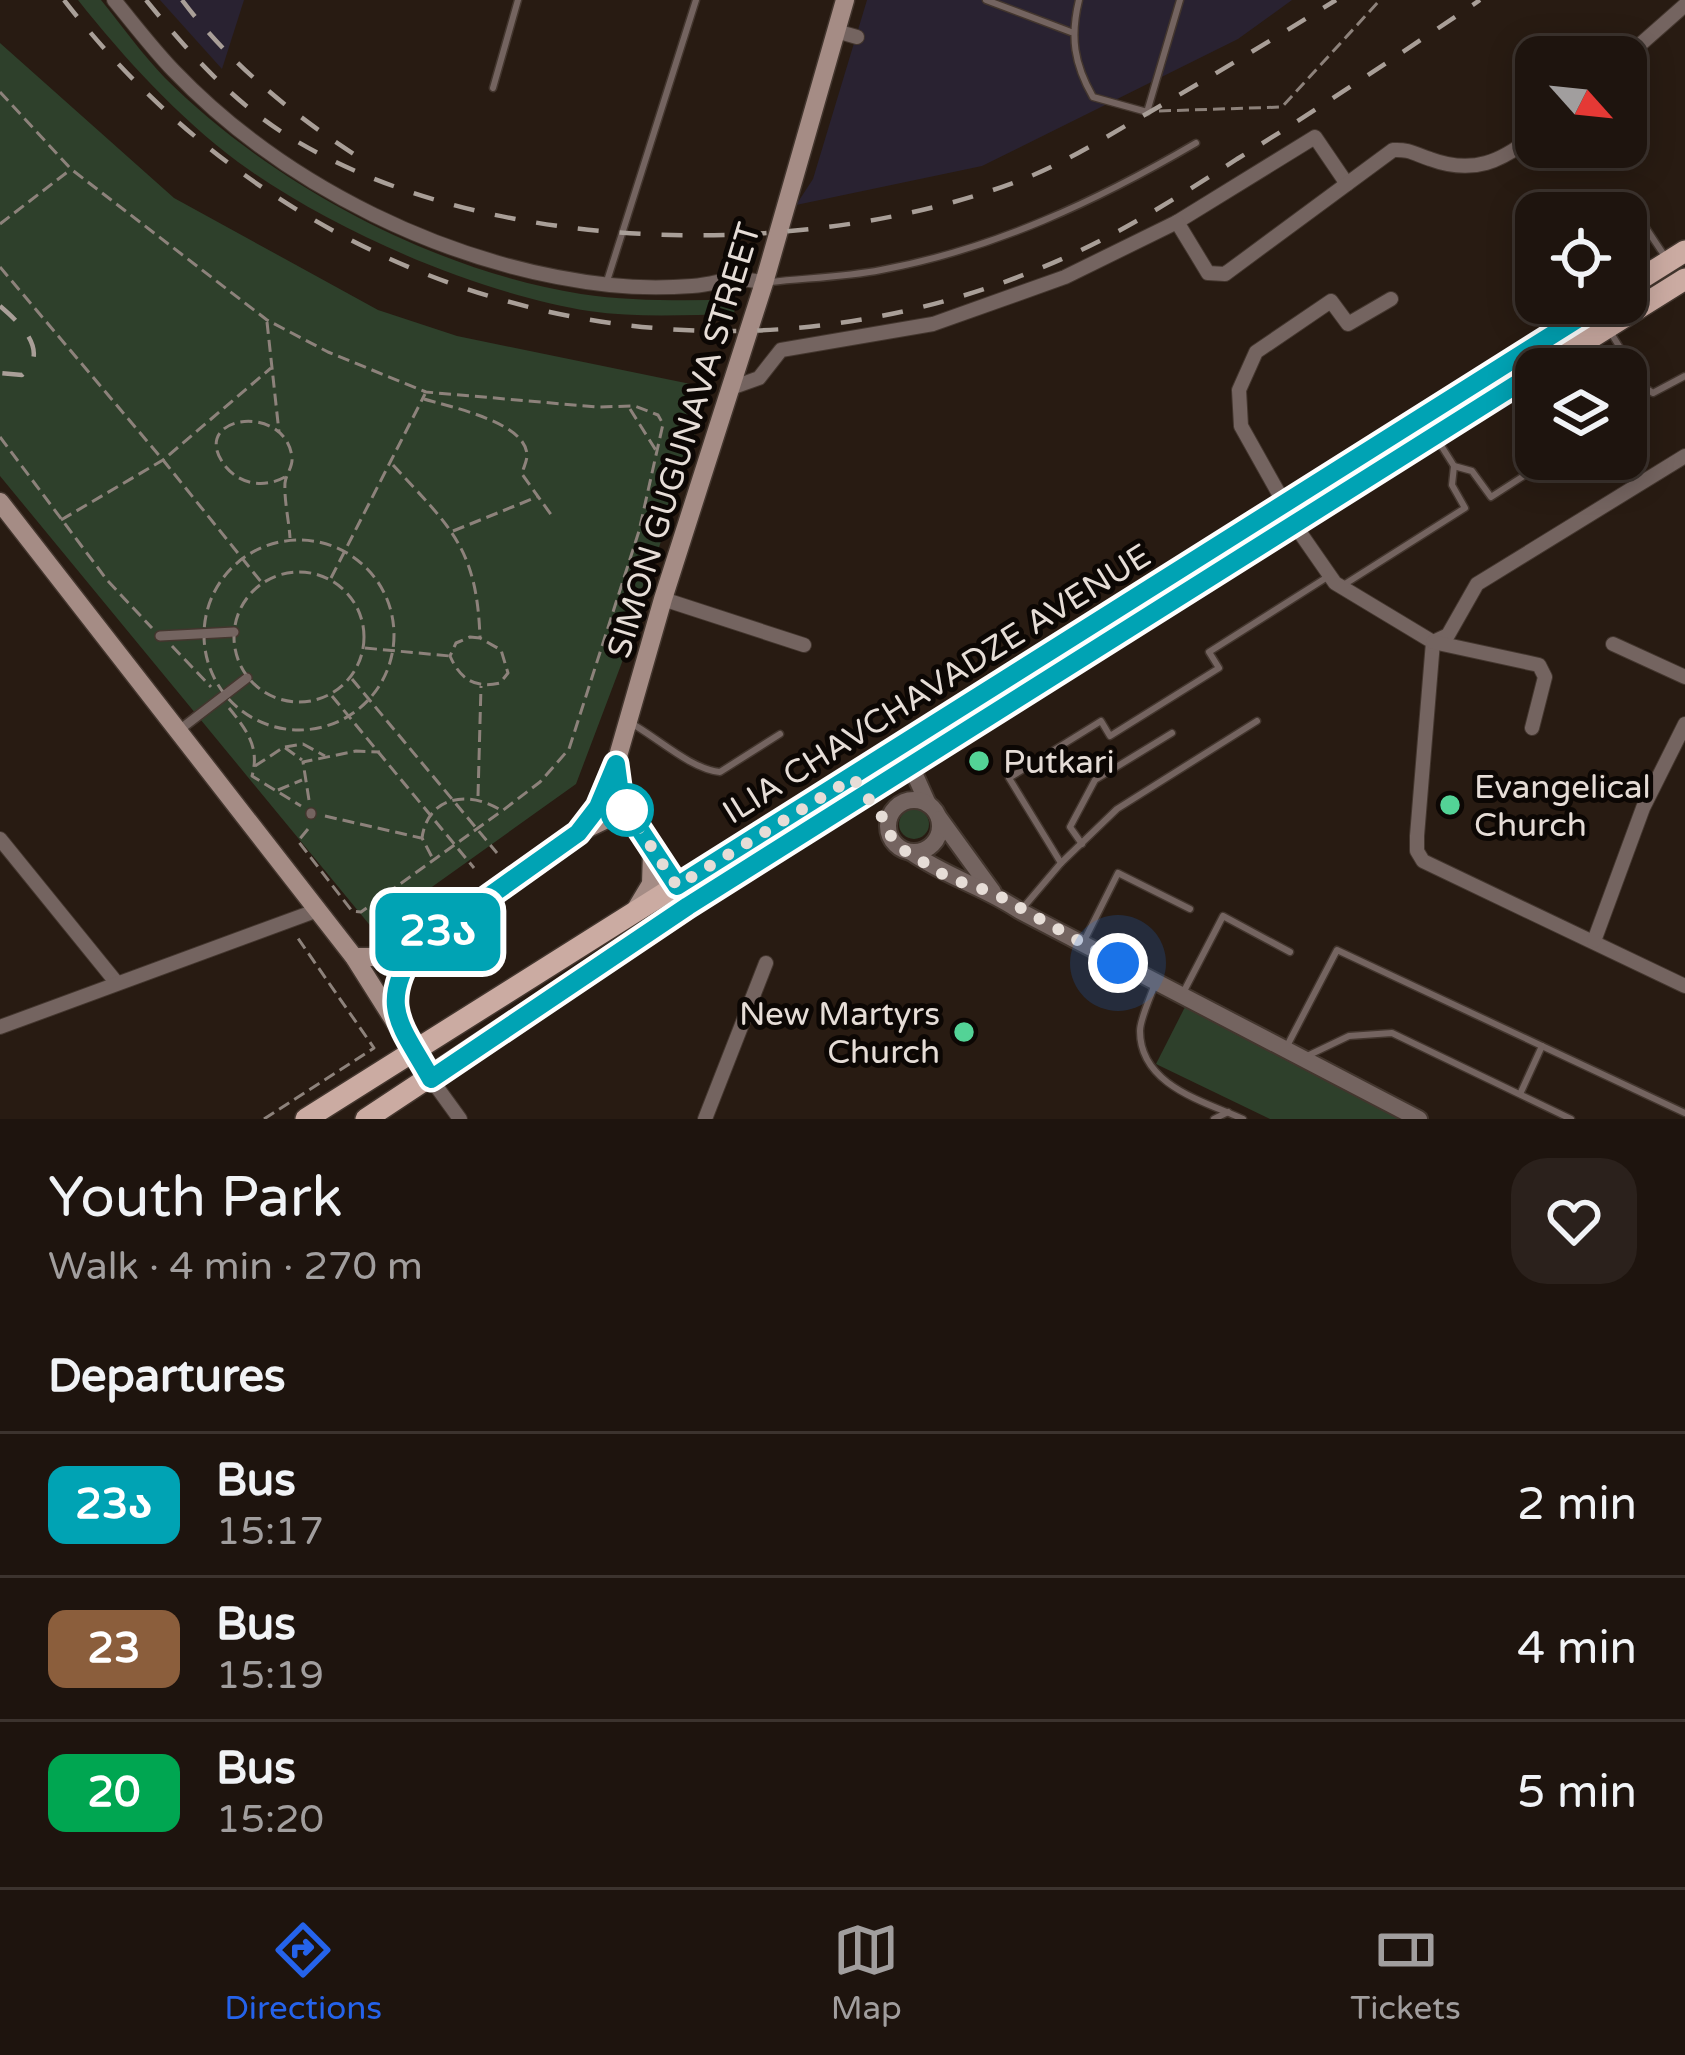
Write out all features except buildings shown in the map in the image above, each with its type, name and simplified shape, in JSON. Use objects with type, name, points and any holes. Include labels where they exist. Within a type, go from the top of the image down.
[{"type":"main road","name":"SIMON GUGUNAVA STREET","points":[[578,833],[598,807],[616,764],[663,598],[764,283],[845,0]]},
{"type":"main road","points":[[1647,275],[1677,256]]},
{"type":"main road","name":"ILIA CHAVCHAVADZE AVENUE","points":[[1574,348],[1685,279]]},
{"type":"main road","name":"ILIA CHAVCHAVADZE AVENUE","points":[[366,1119],[431,1079],[682,896],[908,755],[1283,501],[1568,324]]},
{"type":"main road","name":"ILIA CHAVCHAVADZE AVENUE","points":[[908,755],[1294,524],[1515,385]]},
{"type":"main road","points":[[0,502],[354,957],[431,1079]]},
{"type":"main road","points":[[616,764],[617,790],[682,896]]},
{"type":"main road","points":[[354,957],[382,957],[415,949],[578,833],[609,818],[632,818]]},
{"type":"main road","points":[[631,916],[651,884],[652,847]]},
{"type":"main road","name":"ILIA CHAVCHAVADZE AVENUE","points":[[306,1119],[631,916],[682,896]]},
{"type":"main road","points":[[394,1016],[396,982],[415,949]]},
{"type":"street","points":[[114,0],[174,71],[281,161],[390,223],[508,265],[606,285],[700,286],[736,276],[764,283]]},
{"type":"street","points":[[1647,38],[1685,5]]},
{"type":"street","points":[[836,31],[857,37]]},
{"type":"street","points":[[731,388],[759,378],[781,350],[933,325],[1064,277],[1177,222],[1315,137],[1347,184]]},
{"type":"street","points":[[1177,222],[1208,273],[1226,274],[1393,150],[1409,149],[1463,169],[1494,164],[1515,149]]},
{"type":"street","points":[[1283,501],[1241,426],[1239,390],[1256,352],[1331,301],[1348,324],[1391,299]]},
{"type":"street","points":[[1433,643],[1448,635],[1477,584],[1685,455]]},
{"type":"street","points":[[1294,524],[1335,581],[1433,643],[1538,665],[1545,677],[1532,728]]},
{"type":"street","points":[[663,598],[804,645]]},
{"type":"street","points":[[160,636],[234,632]]},
{"type":"street","points":[[1433,643],[1417,850],[1429,866],[1685,986]]},
{"type":"street","points":[[1613,644],[1685,677]]},
{"type":"street","points":[[178,731],[247,678]]},
{"type":"street","points":[[1594,941],[1643,808],[1685,724]]},
{"type":"street","points":[[908,755],[928,804],[994,893]]},
{"type":"street","points":[[858,787],[888,825],[895,844],[949,878],[994,893],[1082,944],[1419,1119]]},
{"type":"street","points":[[888,825],[891,815],[907,801],[928,804]]},
{"type":"street","points":[[911,852],[934,843],[940,820]]},
{"type":"street","points":[[0,839],[116,982]]},
{"type":"street","points":[[0,1027],[318,910]]},
{"type":"street","points":[[705,1119],[766,963]]},
{"type":"street","points":[[431,1079],[460,1119]]},
{"type":"lane","points":[[493,88],[518,0]]},
{"type":"lane","points":[[606,285],[696,0]]},
{"type":"lane","points":[[986,0],[1072,32]]},
{"type":"lane","points":[[1079,0],[1072,32],[1079,72],[1094,97],[1147,112],[1180,0]]},
{"type":"lane","points":[[764,283],[879,271],[957,252],[1114,192],[1196,143]]},
{"type":"lane","points":[[1647,223],[1677,256]]},
{"type":"lane","points":[[1606,328],[1644,387],[1653,393],[1685,376]]},
{"type":"lane","points":[[1061,863],[1010,778],[1101,722],[1110,736],[1219,668],[1210,652],[1465,508],[1452,485],[1454,466],[1435,436]]},
{"type":"lane","points":[[1454,466],[1472,471],[1490,497],[1517,480]]},
{"type":"lane","points":[[1020,911],[1117,809],[1257,721]]},
{"type":"lane","points":[[629,722],[692,764],[720,772],[780,734]]},
{"type":"lane","points":[[1082,844],[1070,827],[1095,780],[1172,733]]},
{"type":"lane","points":[[1082,944],[1118,873],[1190,909]]},
{"type":"lane","points":[[1182,996],[1223,916],[1290,952]]},
{"type":"lane","points":[[1286,1049],[1337,950],[1685,1113]]},
{"type":"lane","points":[[1154,982],[1139,1030],[1151,1071],[1175,1088],[1243,1119]]},
{"type":"lane","points":[[1303,1059],[1349,1036],[1392,1034],[1571,1119]]},
{"type":"lane","points":[[1521,1092],[1541,1046]]},
{"type":"lane","points":[[1214,1119],[1228,1112]]},
{"type":"path","points":[[1147,112],[1282,106],[1380,0]]},
{"type":"path","points":[[0,92],[71,169],[267,320],[518,436],[527,456],[522,475],[552,516]]},
{"type":"path","points":[[0,224],[71,169]]},
{"type":"path","points":[[0,267],[262,584]]},
{"type":"path","points":[[267,320],[280,434],[292,455],[292,466],[285,477],[269,484],[245,481],[227,469],[218,454],[217,440],[232,423],[258,422],[280,434]]},
{"type":"path","points":[[61,520],[164,460],[271,368]]},
{"type":"path","points":[[424,396],[646,408],[663,424],[639,530],[569,748],[541,782],[502,811],[456,845],[434,861],[422,838],[432,813],[453,797],[478,798],[502,811]]},
{"type":"path","points":[[330,580],[424,396]]},
{"type":"path","points":[[628,406],[658,454]]},
{"type":"path","points":[[390,462],[453,531],[468,556],[478,594],[480,638]]},
{"type":"path","points":[[285,477],[290,540]]},
{"type":"path","points":[[453,531],[539,497]]},
{"type":"path","points":[[318,541],[345,551],[371,572],[388,600],[394,651],[386,676],[370,700],[349,716],[320,728],[290,730],[247,716],[225,695],[210,669],[204,633],[217,588],[242,558],[269,544],[318,541]]},
{"type":"path","points":[[301,572],[330,580],[358,608],[363,648],[350,678],[331,694],[309,702],[286,702],[247,678],[237,659],[234,632],[242,604],[262,584],[280,574],[301,572]]},
{"type":"path","points":[[480,638],[501,650],[508,673],[500,682],[481,686],[458,674],[450,656],[456,643],[480,638]]},
{"type":"path","points":[[363,648],[450,656]]},
{"type":"path","points":[[350,678],[497,853]]},
{"type":"path","points":[[478,798],[481,686]]},
{"type":"path","points":[[331,694],[474,868]]},
{"type":"path","points":[[255,766],[284,747],[303,744],[326,758]]},
{"type":"path","points":[[284,747],[303,761],[356,751],[380,752]]},
{"type":"path","points":[[303,761],[311,813],[422,838]]},
{"type":"path","points":[[278,790],[304,779]]},
{"type":"path","points":[[264,1119],[374,1048],[287,922]]},
{"type":"shaded area","points":[[160,0],[244,0],[222,69]]},
{"type":"shaded area","points":[[867,0],[1292,0],[1238,39],[982,166],[796,205],[813,179]]},
{"type":"green space","points":[[78,0],[101,0],[157,69],[207,117],[304,187],[358,217],[469,265],[525,282],[620,298],[736,300],[734,314],[625,315],[545,302],[453,274],[360,234],[275,187],[216,145],[153,86]]},
{"type":"green space","points":[[0,43],[174,198],[378,310],[457,336],[710,388],[624,657],[576,784],[373,929],[0,476]]},
{"type":"green space","points":[[914,809],[925,813],[929,824],[925,835],[914,839],[903,835],[899,824],[903,813]]},
{"type":"green space","points":[[1186,1005],[1419,1119],[1270,1119],[1156,1064]]},
{"type":"railway","points":[[64,0],[161,106],[270,193],[391,259],[519,304],[653,328],[790,328],[928,305],[1064,258],[1195,186],[1480,0]]},
{"type":"railway","points":[[146,0],[197,59],[255,113],[298,142],[377,180],[465,208],[558,226],[654,234],[751,234],[846,224],[937,206],[1021,180],[1097,142],[1336,0]]},
{"type":"railway","points":[[182,0],[264,87],[360,158]]},
{"type":"railway","points":[[0,306],[29,338],[34,357],[22,375],[0,373]]},
{"type":"bus line","name":"23ა","points":[[1530,348],[1569,324]]},
{"type":"bus line","name":"23ა","points":[[1515,357],[677,886],[621,801],[616,764],[598,807],[578,833],[415,949],[407,962],[396,982],[394,1016],[431,1079],[688,906],[1515,385]]},
{"type":"place","name":"Putkari","points":[[979,761]]},
{"type":"place","name":"Evangelical Church","points":[[1450,805]]},
{"type":"place","name":"New Martyrs Church","points":[[964,1032]]},
{"type":"route","points":[[627,810],[677,886],[853,778],[902,849],[949,878],[994,893],[1118,963]]}]
